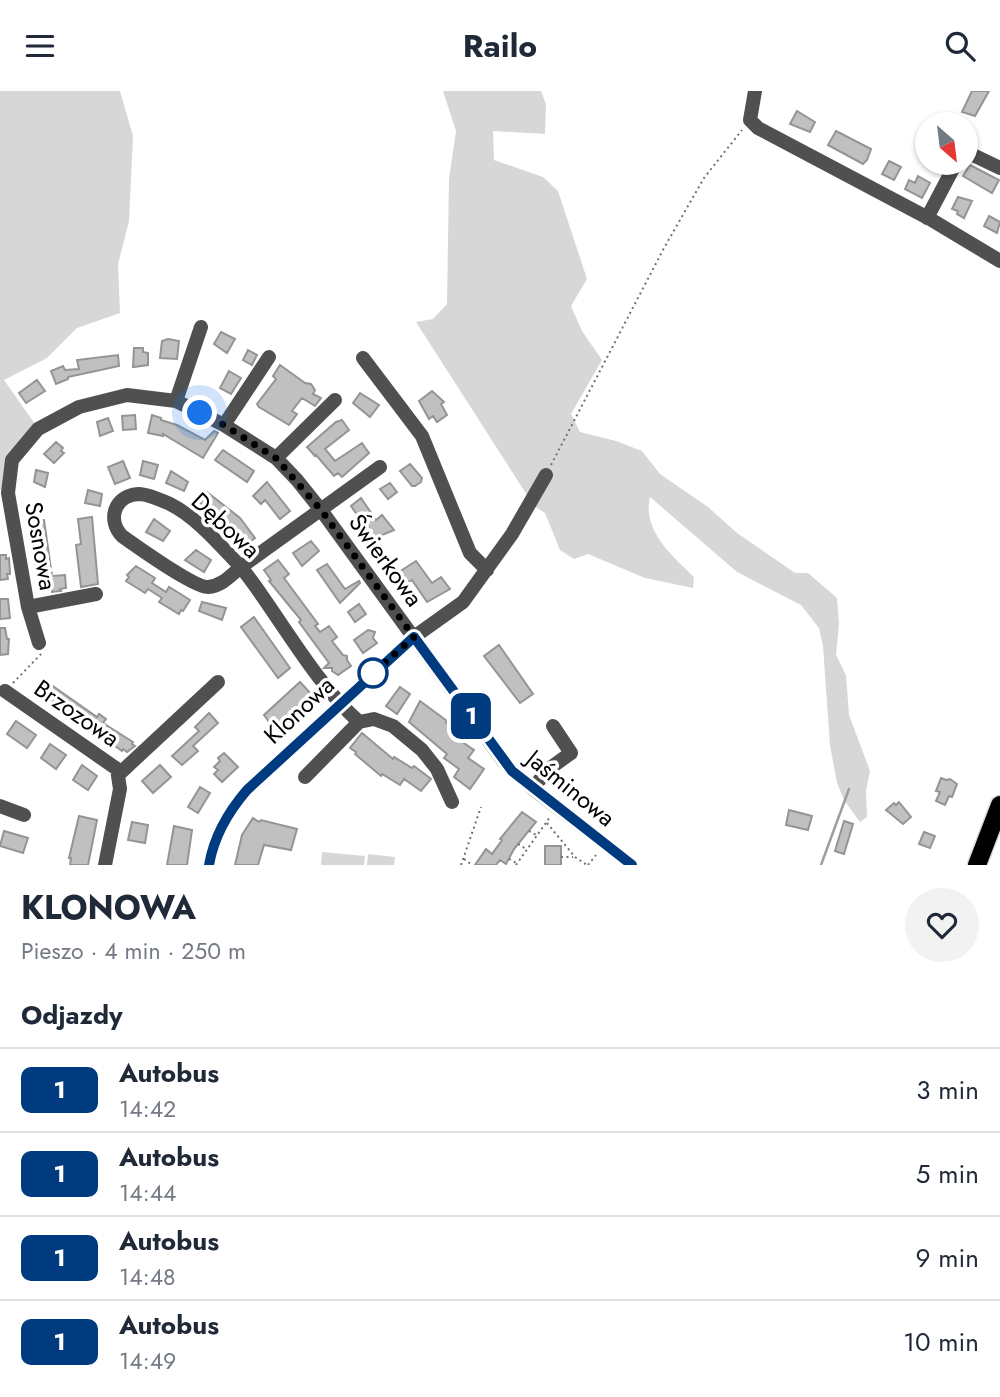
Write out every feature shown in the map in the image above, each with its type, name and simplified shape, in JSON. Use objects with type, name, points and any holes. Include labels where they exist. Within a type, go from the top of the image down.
[{"type":"main road","points":[[976,865],[1000,804]]},
{"type":"street","points":[[755,91],[750,120],[758,128],[927,218],[1000,261]]},
{"type":"street","points":[[978,158],[1000,169]]},
{"type":"street","points":[[927,218],[950,175]]},
{"type":"street","points":[[176,401],[201,327]]},
{"type":"street","points":[[224,425],[269,357]]},
{"type":"street","points":[[363,358],[422,436],[470,552],[487,570]]},
{"type":"street","name":"Świerkowa","points":[[4,494],[12,460],[38,429],[79,407],[127,395],[176,401],[224,425],[276,458],[321,510],[414,637]]},
{"type":"street","points":[[276,458],[335,400]]},
{"type":"street","name":"Świerkowa","points":[[211,587],[219,585],[380,467]]},
{"type":"street","name":"Klonowa","points":[[209,865],[218,834],[236,803],[414,637],[463,602],[512,534],[546,475]]},
{"type":"street","name":"Sosnowa","points":[[4,494],[28,607],[39,643]]},
{"type":"street","name":"Dębowa","points":[[211,587],[203,587],[190,580],[122,536],[113,521],[119,503],[140,494],[168,503],[193,520],[241,567],[328,691],[359,722]]},
{"type":"street","name":"Sosnowa","points":[[28,607],[96,594]]},
{"type":"street","name":"Jaśminowa","points":[[414,637],[504,762],[533,789],[632,865]]},
{"type":"street","name":"Brzozowa","points":[[118,775],[218,682]]},
{"type":"street","name":"Brzozowa","points":[[5,691],[117,769],[120,789],[105,865]]},
{"type":"street","points":[[305,777],[359,722],[374,719],[393,726],[422,750],[437,769],[452,802]]},
{"type":"street","points":[[533,789],[546,771],[571,753],[553,726]]},
{"type":"street","points":[[0,806],[24,815]]},
{"type":"path","points":[[546,475],[664,248],[704,178],[750,120]]},
{"type":"path","points":[[5,691],[41,655],[39,643]]},
{"type":"path","points":[[461,865],[481,807]]},
{"type":"path","points":[[509,859],[517,864],[557,807]]},
{"type":"path","points":[[547,822],[575,857],[587,865],[596,855]]},
{"type":"path","points":[[529,831],[537,836]]},
{"type":"path","points":[[518,844],[527,849]]},
{"type":"path","points":[[561,857],[575,857]]},
{"type":"path","points":[[463,858],[472,865]]},
{"type":"shaded area","points":[[0,91],[120,91],[133,136],[129,221],[118,264],[120,313],[77,328],[47,358],[4,380],[35,424],[4,490],[0,490]]},
{"type":"shaded area","points":[[443,91],[541,91],[546,104],[545,134],[493,131],[494,160],[543,177],[558,191],[587,279],[571,306],[582,331],[602,360],[571,414],[580,432],[642,451],[660,474],[708,507],[737,533],[795,573],[808,573],[837,598],[839,623],[836,655],[846,675],[849,715],[870,771],[866,791],[867,817],[860,822],[844,800],[837,783],[830,745],[823,646],[819,628],[801,605],[737,572],[650,497],[650,520],[655,531],[668,551],[694,577],[693,588],[645,578],[588,554],[574,559],[560,550],[545,513],[534,506],[416,322],[433,319],[447,304],[449,179],[456,131]]},
{"type":"shaded area","points":[[322,852],[365,856],[364,865],[321,865]]},
{"type":"shaded area","points":[[368,854],[395,857],[394,865],[367,865]]},
{"type":"building","points":[[972,91],[989,91],[977,112],[962,112]]},
{"type":"building","points":[[797,111],[815,122],[810,132],[790,124]]},
{"type":"building","points":[[836,131],[871,149],[863,164],[828,145]]},
{"type":"building","points":[[889,161],[901,167],[894,180],[882,174]]},
{"type":"building","points":[[978,169],[999,180],[992,193],[963,176],[978,175]]},
{"type":"building","points":[[918,176],[930,183],[922,198],[905,189],[909,180],[915,183]]},
{"type":"building","points":[[958,197],[972,201],[964,218],[952,209]]},
{"type":"building","points":[[989,216],[1000,222],[997,233],[984,226]]},
{"type":"building","points":[[221,332],[235,339],[227,353],[214,344]]},
{"type":"building","points":[[162,341],[179,341],[177,359],[160,358]]},
{"type":"building","points":[[134,348],[143,348],[143,352],[148,353],[148,365],[133,367]]},
{"type":"building","points":[[248,350],[257,355],[252,365],[243,360]]},
{"type":"building","points":[[118,355],[119,366],[68,377],[56,384],[51,371],[63,366],[65,370],[79,369],[77,360]]},
{"type":"building","points":[[280,365],[305,383],[311,384],[315,390],[313,394],[321,398],[315,406],[302,398],[292,411],[297,414],[289,425],[257,404],[276,379],[273,376]]},
{"type":"building","points":[[229,371],[241,378],[231,394],[220,388]]},
{"type":"building","points":[[37,380],[45,391],[26,403],[19,393]]},
{"type":"building","points":[[432,391],[444,402],[441,404],[447,415],[437,422],[433,416],[429,419],[419,401]]},
{"type":"building","points":[[360,393],[379,405],[370,417],[353,403]]},
{"type":"building","points":[[135,415],[136,429],[123,430],[122,416]]},
{"type":"building","points":[[152,415],[205,440],[214,431],[218,433],[203,458],[163,434],[148,433]]},
{"type":"building","points":[[108,418],[113,431],[100,436],[97,422]]},
{"type":"building","points":[[342,420],[349,430],[325,449],[335,461],[362,443],[369,453],[342,477],[338,473],[334,476],[307,447]]},
{"type":"building","points":[[56,442],[63,448],[61,451],[64,453],[54,463],[44,454]]},
{"type":"building","points":[[223,450],[254,471],[247,482],[215,460]]},
{"type":"building","points":[[123,461],[130,478],[115,484],[108,467]]},
{"type":"building","points":[[143,461],[158,465],[154,479],[140,475]]},
{"type":"building","points":[[410,464],[422,478],[415,486],[412,486],[400,471]]},
{"type":"building","points":[[36,470],[48,473],[45,487],[34,482]]},
{"type":"building","points":[[171,471],[188,482],[184,491],[166,483]]},
{"type":"building","points":[[267,482],[290,511],[280,519],[265,500],[261,504],[253,496]]},
{"type":"building","points":[[390,483],[397,492],[388,499],[380,489]]},
{"type":"building","points":[[88,490],[102,494],[100,506],[85,503]]},
{"type":"building","points":[[207,492],[240,518],[255,538],[245,546],[210,507],[208,510],[199,502]]},
{"type":"building","points":[[361,498],[376,520],[382,515],[394,530],[375,538],[361,514],[358,516],[351,506]]},
{"type":"building","points":[[92,517],[98,584],[81,587],[76,545],[81,544],[78,519]]},
{"type":"building","points":[[154,519],[170,531],[163,541],[146,532]]},
{"type":"building","points":[[44,520],[52,576],[65,575],[66,588],[60,589],[61,591],[52,592],[52,589],[45,589],[43,563],[35,564],[31,521]]},
{"type":"building","points":[[311,541],[319,551],[302,566],[293,553]]},
{"type":"building","points":[[196,550],[211,560],[204,572],[185,560]]},
{"type":"building","points":[[0,555],[9,558],[8,579],[0,580]]},
{"type":"building","points":[[278,560],[289,574],[284,578],[318,624],[315,626],[320,632],[329,626],[337,637],[332,641],[343,655],[347,656],[351,666],[338,675],[332,668],[324,668],[329,663],[299,622],[301,620],[269,581],[271,580],[264,570]]},
{"type":"building","points":[[416,561],[432,583],[441,577],[450,589],[427,602],[412,580],[394,591],[403,577],[399,572]]},
{"type":"building","points":[[327,564],[345,589],[359,581],[360,583],[340,603],[317,570]]},
{"type":"building","points":[[136,566],[155,578],[152,583],[166,592],[169,587],[190,600],[183,611],[179,614],[159,602],[162,598],[148,589],[145,593],[126,581],[129,577],[127,575]]},
{"type":"building","points":[[0,599],[8,599],[10,618],[0,619]]},
{"type":"building","points":[[202,602],[226,608],[222,620],[199,611]]},
{"type":"building","points":[[359,604],[366,614],[355,622],[348,612]]},
{"type":"building","points":[[254,617],[290,668],[278,678],[241,627]]},
{"type":"building","points":[[0,628],[5,628],[9,639],[8,654],[0,655]]},
{"type":"building","points":[[368,630],[375,632],[373,638],[377,643],[363,653],[354,640]]},
{"type":"building","points":[[499,645],[533,694],[520,703],[484,656]]},
{"type":"building","points":[[300,682],[313,696],[274,729],[264,715]]},
{"type":"building","points":[[50,684],[97,717],[99,714],[106,719],[103,723],[135,746],[127,752],[123,749],[122,751],[115,746],[117,742],[89,729],[92,724],[78,715],[75,719],[41,697]]},
{"type":"building","points":[[400,687],[410,694],[397,714],[386,706]]},
{"type":"building","points":[[420,701],[462,734],[458,739],[474,750],[468,758],[484,769],[470,789],[454,777],[459,769],[444,758],[447,754],[409,722]]},
{"type":"building","points":[[209,713],[218,723],[193,746],[198,751],[182,765],[172,756],[199,731],[195,727]]},
{"type":"building","points":[[16,721],[36,735],[27,748],[7,734]]},
{"type":"building","points":[[362,733],[393,759],[394,757],[412,768],[414,766],[431,779],[421,791],[404,779],[400,785],[382,774],[381,776],[350,748]]},
{"type":"building","points":[[50,744],[66,755],[56,769],[41,758]]},
{"type":"building","points":[[224,753],[238,767],[222,782],[214,774],[218,770],[214,767]]},
{"type":"building","points":[[82,765],[97,776],[88,790],[73,780]]},
{"type":"building","points":[[160,765],[171,777],[153,793],[142,781]]},
{"type":"building","points":[[941,778],[950,779],[957,784],[952,797],[949,796],[945,805],[936,801],[940,792],[936,791]]},
{"type":"building","points":[[200,787],[210,793],[198,813],[188,807]]},
{"type":"building","points":[[899,802],[911,817],[903,824],[886,810]]},
{"type":"building","points":[[789,810],[812,816],[808,830],[786,825]]},
{"type":"building","points":[[522,812],[536,822],[514,849],[506,864],[500,860],[496,865],[475,865],[486,849],[492,854],[502,840],[500,839]]},
{"type":"building","points":[[79,816],[97,820],[88,865],[70,865],[69,858]]},
{"type":"building","points":[[253,818],[259,822],[261,820],[297,829],[291,850],[264,845],[258,865],[235,865],[242,835]]},
{"type":"building","points":[[844,821],[853,824],[844,854],[835,851]]},
{"type":"building","points":[[132,822],[148,825],[145,843],[128,840]]},
{"type":"building","points":[[174,826],[192,830],[187,865],[167,865]]},
{"type":"building","points":[[4,831],[28,838],[23,853],[0,846]]},
{"type":"building","points":[[924,832],[935,836],[930,848],[919,844]]},
{"type":"building","points":[[545,846],[561,846],[561,865],[545,865]]},
{"type":"waterway","points":[[821,865],[849,789]]},
{"type":"bus line","name":"1","points":[[209,865],[225,819],[247,790],[414,637],[512,771],[632,865]]},
{"type":"route","points":[[200,413],[276,458],[321,510],[414,637],[373,673]]}]
